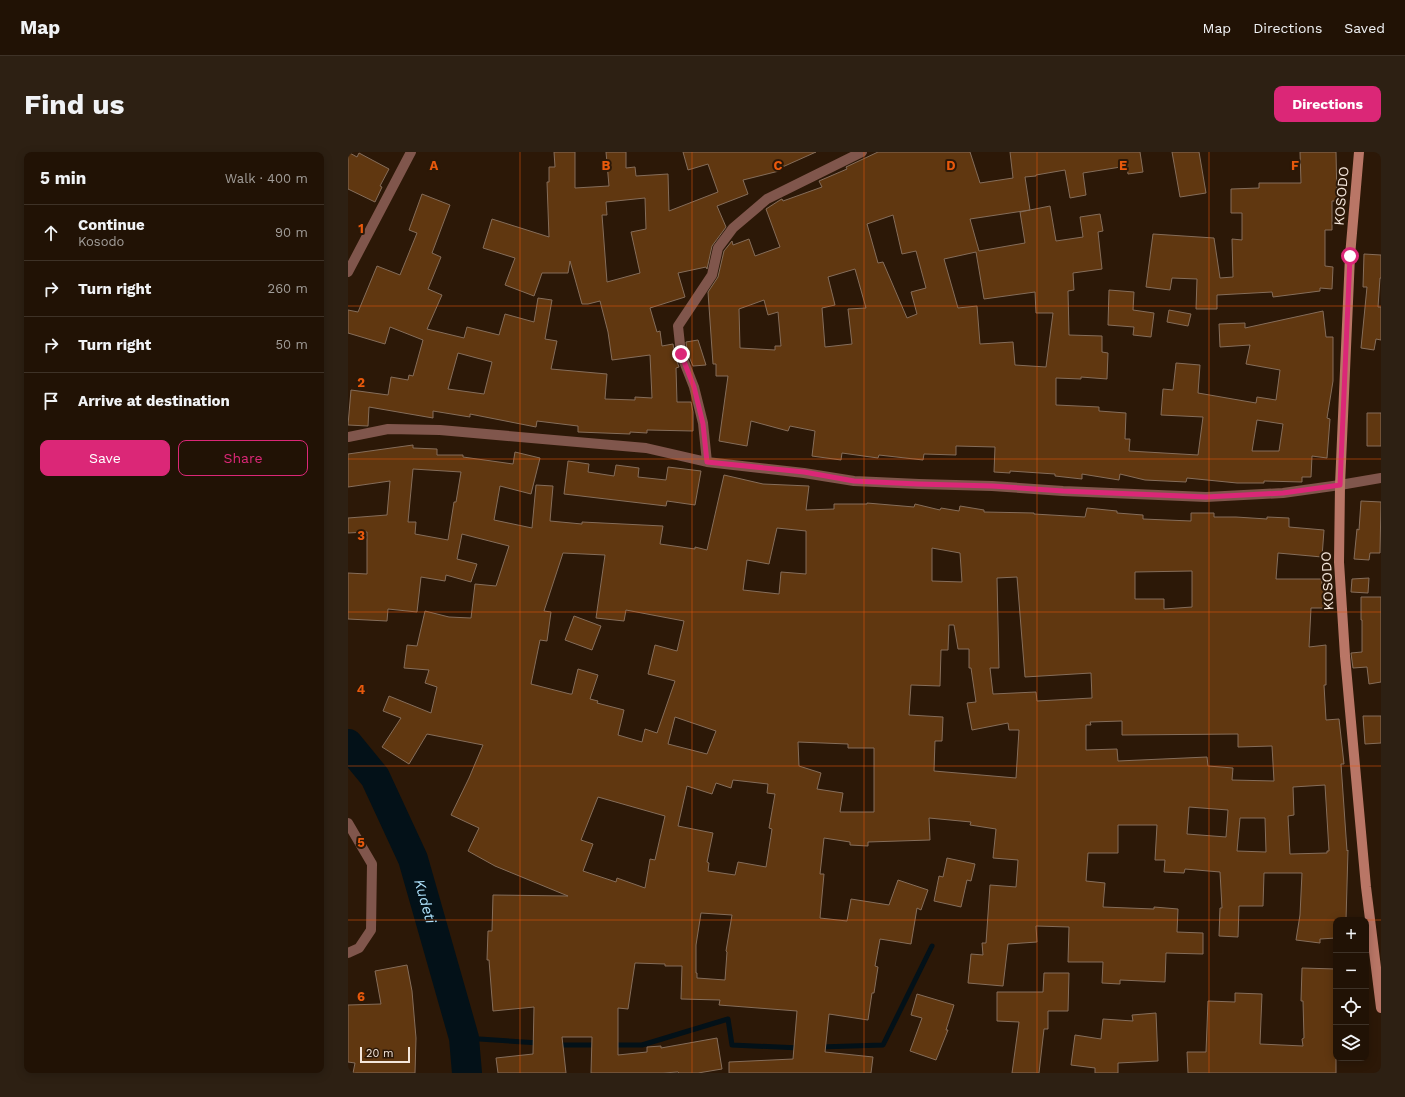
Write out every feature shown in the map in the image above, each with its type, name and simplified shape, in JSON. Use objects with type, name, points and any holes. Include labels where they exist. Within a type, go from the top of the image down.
[{"type":"main road","name":"KOSODO","points":[[1359,152],[1350,256],[1338,562],[1366,887],[1381,1008]]},
{"type":"street","points":[[348,272],[411,152]]},
{"type":"street","points":[[707,462],[703,424],[694,387],[681,354],[678,326],[712,275],[718,248],[733,228],[767,199],[862,152]]},
{"type":"street","points":[[348,437],[388,429],[440,430],[646,448],[707,462],[804,472],[854,481],[992,486],[1063,491],[1206,497],[1283,493],[1381,478]]},
{"type":"street","points":[[348,823],[372,864],[371,930],[359,948],[348,953]]},
{"type":"building","points":[[348,152],[357,157],[359,153],[389,169],[380,186],[382,187],[375,202],[348,189]]},
{"type":"building","points":[[554,152],[575,152],[575,188],[609,186],[606,152],[626,152],[626,168],[635,167],[636,176],[668,174],[669,211],[718,192],[708,164],[688,170],[683,152],[816,152],[778,169],[779,171],[743,180],[748,194],[717,206],[726,227],[712,246],[707,269],[706,267],[678,273],[685,297],[650,308],[657,332],[660,331],[662,346],[673,344],[679,367],[676,368],[677,402],[691,402],[693,412],[693,431],[647,430],[647,433],[630,432],[630,434],[578,432],[578,426],[537,421],[536,427],[470,414],[470,417],[433,411],[433,418],[369,407],[368,426],[348,425],[351,390],[388,395],[391,377],[408,380],[409,375],[413,376],[423,340],[390,327],[385,344],[348,333],[348,310],[358,312],[377,266],[400,275],[417,233],[409,230],[422,194],[450,205],[432,253],[441,257],[428,289],[442,295],[427,329],[464,338],[467,327],[499,335],[505,314],[534,322],[538,298],[552,300],[545,339],[557,341],[551,369],[607,374],[605,399],[635,400],[635,397],[652,398],[650,355],[612,360],[608,332],[600,301],[582,304],[570,261],[568,273],[542,273],[534,296],[505,285],[515,258],[483,248],[492,219],[549,237],[547,182],[549,182],[549,167],[555,167]],"holes":[[[645,198],[646,229],[631,232],[640,273],[607,282],[602,215],[607,215],[606,202]],[[458,353],[492,362],[484,394],[448,389]]]},
{"type":"building","points":[[878,152],[970,152],[980,183],[1013,178],[1010,152],[1140,152],[1143,172],[1128,174],[1127,166],[1083,173],[1086,195],[1070,198],[1065,170],[1025,177],[1030,210],[1050,206],[1056,241],[1083,237],[1080,217],[1100,214],[1103,231],[1098,232],[1102,269],[1073,273],[1074,290],[1068,291],[1069,335],[1102,336],[1102,352],[1108,353],[1107,379],[1081,377],[1081,379],[1056,378],[1056,405],[1099,407],[1099,411],[1126,413],[1125,439],[1130,439],[1129,451],[1198,455],[1203,417],[1161,415],[1163,389],[1173,390],[1176,363],[1200,365],[1198,393],[1256,403],[1257,397],[1276,400],[1280,370],[1246,364],[1250,345],[1220,347],[1219,324],[1245,323],[1245,328],[1323,311],[1326,337],[1333,337],[1333,381],[1327,418],[1330,419],[1327,458],[1312,456],[1311,477],[1302,477],[1302,482],[1264,481],[1264,483],[1237,483],[1187,478],[1186,482],[1145,480],[1120,474],[1119,480],[1082,474],[1082,479],[1055,476],[1055,474],[1010,471],[1010,473],[994,472],[995,447],[956,446],[956,455],[924,454],[923,460],[879,455],[878,458],[842,453],[841,460],[812,456],[815,431],[790,426],[788,431],[751,421],[747,446],[719,441],[728,376],[716,376],[716,364],[713,364],[708,292],[718,277],[724,251],[732,241],[733,245],[749,239],[755,256],[780,247],[766,209],[782,199],[783,201],[822,187],[819,181],[847,169],[846,167]],"holes":[[[1030,210],[1020,212],[1025,243],[979,251],[970,219]],[[893,215],[902,254],[916,251],[926,288],[911,292],[917,314],[907,318],[883,262],[878,263],[867,224]],[[976,252],[984,299],[1035,292],[1036,313],[1053,313],[1046,367],[1015,365],[1013,342],[980,344],[977,306],[958,308],[944,259]],[[855,269],[866,308],[848,309],[852,344],[825,347],[822,308],[835,305],[828,277]],[[764,300],[768,315],[778,312],[781,346],[775,346],[775,350],[740,348],[739,309]],[[1257,420],[1283,424],[1279,451],[1252,451]]]},
{"type":"building","points":[[1172,152],[1199,152],[1206,193],[1180,197]]},
{"type":"building","points":[[1300,152],[1336,152],[1337,201],[1332,201],[1332,230],[1325,230],[1325,266],[1333,267],[1332,289],[1320,288],[1320,291],[1273,297],[1272,292],[1217,295],[1217,309],[1196,309],[1197,279],[1172,278],[1170,290],[1146,287],[1153,234],[1214,238],[1220,278],[1233,277],[1232,239],[1242,240],[1242,213],[1231,213],[1231,189],[1259,188],[1259,183],[1301,183]]},
{"type":"building","points":[[1364,254],[1381,255],[1381,278],[1378,307],[1381,307],[1381,340],[1376,339],[1374,350],[1361,348],[1367,287],[1363,287]]},
{"type":"building","points":[[1109,290],[1134,292],[1133,310],[1154,313],[1151,337],[1133,335],[1134,327],[1108,325]]},
{"type":"building","points":[[1169,310],[1191,314],[1188,326],[1167,322]]},
{"type":"building","points":[[698,340],[706,365],[693,366],[687,352],[686,342]]},
{"type":"building","points":[[1367,413],[1381,413],[1381,446],[1367,446]]},
{"type":"building","points":[[413,445],[413,448],[437,449],[437,455],[463,455],[463,457],[513,464],[515,452],[540,458],[531,494],[500,486],[494,520],[532,528],[536,485],[553,486],[550,521],[582,524],[582,522],[663,526],[660,544],[695,549],[695,547],[707,550],[724,475],[763,484],[809,486],[806,510],[834,509],[834,504],[867,503],[914,507],[915,504],[940,510],[941,508],[959,511],[960,506],[984,510],[984,512],[1034,513],[1085,517],[1087,508],[1117,511],[1117,513],[1143,515],[1143,519],[1191,521],[1191,513],[1214,513],[1214,517],[1267,519],[1267,517],[1289,518],[1289,527],[1324,530],[1322,557],[1278,553],[1276,579],[1322,579],[1322,584],[1326,585],[1326,608],[1311,608],[1309,647],[1326,645],[1326,685],[1324,685],[1326,720],[1339,719],[1344,764],[1341,764],[1347,851],[1348,850],[1346,917],[1333,917],[1333,938],[1320,939],[1320,943],[1296,940],[1300,915],[1302,873],[1264,873],[1263,906],[1239,906],[1238,937],[1219,936],[1220,908],[1222,908],[1220,872],[1185,869],[1184,873],[1164,872],[1165,860],[1155,860],[1157,825],[1118,825],[1118,853],[1088,853],[1086,881],[1105,883],[1103,907],[1154,909],[1154,907],[1178,909],[1177,932],[1203,933],[1203,954],[1166,953],[1165,982],[1120,980],[1120,984],[1102,983],[1103,962],[1068,962],[1069,927],[1036,926],[1037,942],[1008,944],[1003,986],[968,983],[971,954],[983,955],[982,943],[986,943],[990,885],[1016,887],[1018,860],[993,858],[996,829],[970,825],[971,822],[929,818],[930,840],[868,842],[868,846],[850,845],[850,842],[824,838],[820,874],[824,874],[820,918],[847,921],[851,899],[889,905],[898,880],[928,890],[921,910],[917,908],[911,944],[880,939],[875,966],[878,967],[868,1020],[829,1014],[825,1052],[873,1057],[871,1073],[729,1073],[729,1062],[793,1059],[797,1011],[719,1005],[720,1000],[681,999],[682,966],[635,963],[628,1009],[618,1008],[618,1055],[647,1052],[647,1047],[661,1046],[661,1048],[717,1038],[722,1069],[698,1073],[591,1073],[592,1037],[562,1037],[566,1073],[498,1073],[496,1058],[533,1054],[534,1007],[493,1011],[489,960],[487,960],[488,931],[492,931],[493,895],[568,896],[495,866],[468,851],[479,828],[451,815],[483,745],[427,734],[409,764],[382,747],[401,718],[383,711],[389,696],[431,713],[437,687],[425,683],[429,670],[404,668],[407,645],[417,646],[425,611],[449,617],[471,618],[475,584],[496,586],[509,546],[462,534],[457,559],[477,564],[471,582],[446,575],[445,581],[421,577],[417,612],[388,609],[387,621],[348,619],[348,573],[367,574],[367,532],[348,533],[348,518],[387,515],[390,481],[348,487],[348,454]],"holes":[[[413,469],[461,472],[456,502],[454,502],[448,540],[415,534],[416,522],[408,522]],[[777,528],[806,531],[806,574],[781,572],[779,594],[743,590],[747,560],[769,564]],[[932,548],[960,553],[962,582],[932,581]],[[563,553],[605,555],[596,618],[624,621],[626,610],[684,621],[677,651],[655,645],[648,674],[675,681],[657,733],[645,729],[642,742],[618,735],[624,710],[597,703],[598,701],[590,699],[598,675],[578,669],[572,694],[531,684],[540,640],[547,641],[551,612],[544,611]],[[1192,571],[1192,607],[1164,609],[1164,599],[1135,599],[1135,572]],[[1017,577],[1025,677],[1091,673],[1092,698],[1037,701],[1036,692],[993,694],[990,668],[999,668],[997,578]],[[949,625],[954,625],[958,649],[969,649],[969,668],[971,668],[976,702],[967,703],[972,730],[1008,723],[1009,730],[1019,730],[1016,778],[934,771],[935,741],[942,741],[943,717],[909,715],[911,685],[940,686],[941,650],[948,650]],[[675,717],[716,731],[707,754],[668,744]],[[1122,721],[1122,735],[1238,734],[1238,747],[1272,746],[1274,781],[1232,780],[1233,768],[1208,766],[1207,757],[1118,761],[1117,749],[1086,750],[1086,725],[1091,725],[1090,722]],[[798,742],[848,744],[848,748],[874,748],[874,812],[840,812],[843,793],[817,789],[821,773],[799,766]],[[733,780],[768,784],[767,793],[775,794],[769,828],[772,829],[766,867],[738,862],[735,875],[708,871],[709,863],[707,862],[713,833],[678,826],[687,786],[712,794],[716,783],[731,788]],[[1325,785],[1329,851],[1327,851],[1327,853],[1290,854],[1288,816],[1294,815],[1293,787]],[[598,797],[665,816],[655,860],[650,859],[645,888],[617,878],[616,882],[583,871],[593,844],[581,840]],[[1189,807],[1228,810],[1226,837],[1187,834]],[[1240,818],[1265,818],[1266,852],[1237,851]],[[701,913],[732,915],[726,951],[725,980],[697,978],[696,945]]]},
{"type":"building","points":[[568,461],[589,464],[588,472],[614,476],[616,465],[639,468],[638,477],[666,480],[668,467],[701,471],[695,505],[667,501],[666,506],[564,494]]},
{"type":"building","points":[[1361,501],[1381,502],[1380,553],[1370,553],[1369,560],[1354,559],[1357,529],[1359,530]]},
{"type":"building","points":[[1369,578],[1368,593],[1351,592],[1352,579]]},
{"type":"building","points":[[1361,597],[1381,597],[1381,682],[1369,684],[1367,667],[1353,668],[1351,653],[1362,652]]},
{"type":"building","points":[[574,616],[601,626],[592,650],[565,640]]},
{"type":"building","points":[[1363,716],[1381,716],[1381,743],[1365,744]]},
{"type":"building","points":[[947,858],[975,864],[971,881],[967,880],[961,907],[934,901],[939,876],[943,877]]},
{"type":"building","points":[[407,965],[412,991],[416,1038],[415,1073],[353,1073],[355,1063],[348,1062],[348,1005],[381,1004],[375,971]]},
{"type":"building","points":[[1302,968],[1333,969],[1333,1061],[1336,1061],[1336,1073],[1188,1073],[1187,1052],[1206,1052],[1208,1001],[1235,1002],[1235,993],[1262,994],[1260,1044],[1303,1046],[1303,1001],[1301,1001]]},
{"type":"building","points":[[1044,973],[1069,973],[1068,1011],[1048,1011],[1048,1029],[1044,1029],[1039,1073],[1012,1073],[1019,1022],[997,1021],[997,992],[1043,992]]},
{"type":"building","points":[[917,994],[954,1005],[946,1030],[948,1030],[936,1060],[910,1051],[922,1018],[911,1015]]},
{"type":"building","points":[[1156,1013],[1158,1061],[1118,1063],[1118,1073],[1095,1073],[1095,1068],[1071,1065],[1075,1035],[1101,1039],[1103,1019],[1133,1021],[1132,1015]]},
{"type":"waterway","name":"Kudeti","points":[[348,744],[375,777],[413,859],[464,1038],[467,1073]]},
{"type":"waterway","points":[[820,1047],[883,1045],[932,946]]},
{"type":"waterway","points":[[613,1045],[642,1045],[728,1019],[732,1045],[800,1048]]},
{"type":"waterway","points":[[464,1038],[539,1043]]},
{"type":"waterway","points":[[557,1045],[599,1045]]},
{"type":"route","points":[[681,354],[694,387],[703,424],[707,462],[804,472],[854,481],[992,486],[1063,491],[1206,497],[1283,493],[1340,485],[1350,256]]}]
